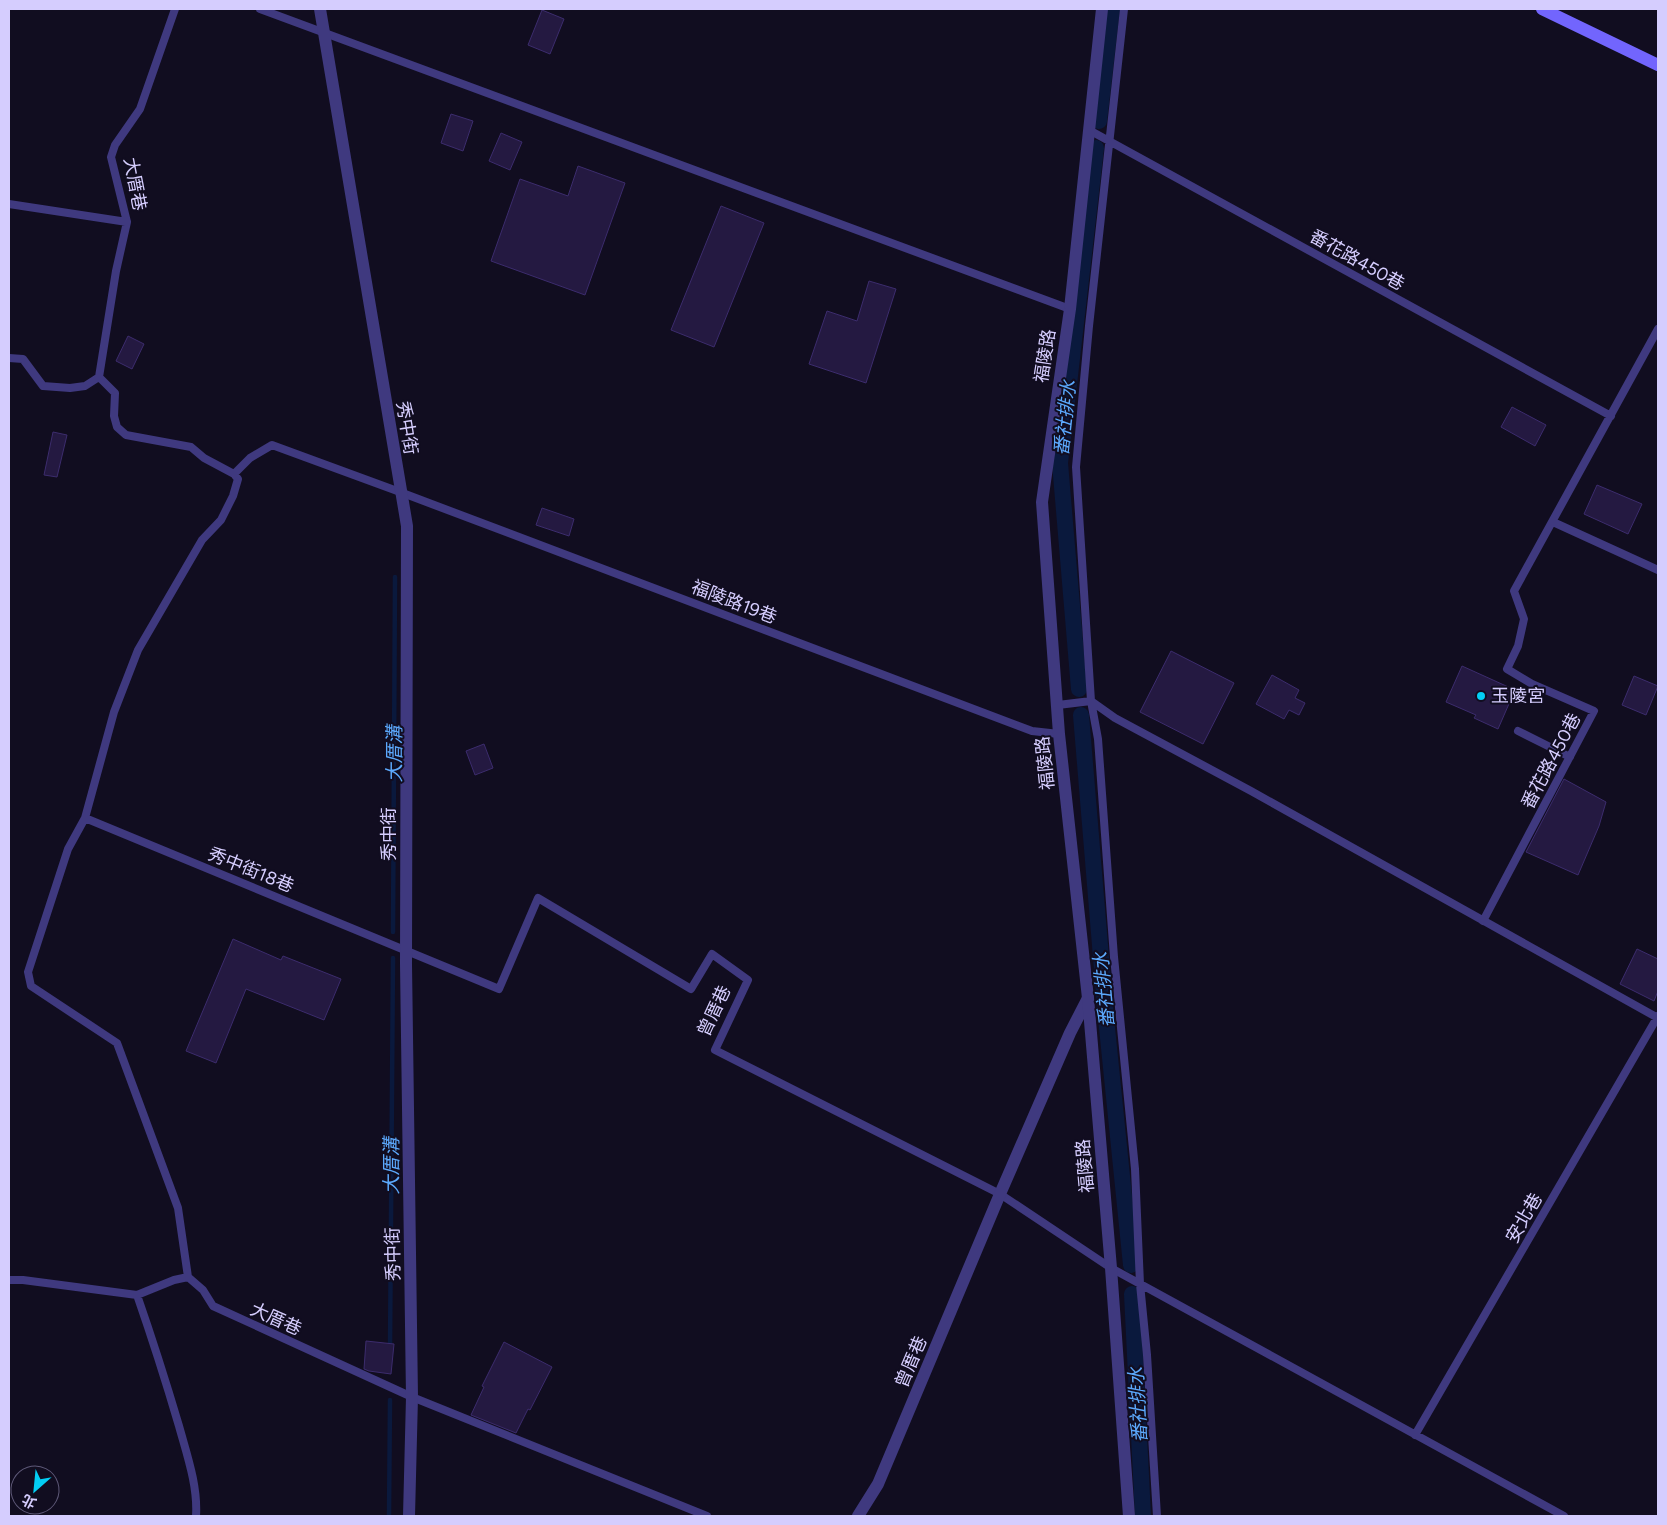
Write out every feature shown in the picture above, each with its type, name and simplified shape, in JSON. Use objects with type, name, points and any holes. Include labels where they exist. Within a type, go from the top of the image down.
[{"type":"main road","points":[[1542,9],[1658,65]]},
{"type":"street","name":"秀中街","points":[[320,9],[407,526],[406,950],[412,1397],[409,1516]]},
{"type":"street","name":"福陵路","points":[[1102,9],[1070,309],[1042,502],[1059,734],[1088,998],[1112,1268],[1129,1516]]},
{"type":"street","name":"曾厝巷","points":[[861,1515],[878,1484],[1000,1194],[1070,1033],[1088,998]]},
{"type":"lane","name":"大厝巷","points":[[99,377],[116,271],[127,222],[111,157],[115,145],[140,109],[175,9]]},
{"type":"lane","points":[[260,9],[324,31],[1070,309]]},
{"type":"lane","points":[[1124,9],[1089,326],[1076,467],[1091,701],[1098,739],[1114,957],[1135,1169],[1140,1284],[1147,1355],[1157,1516]]},
{"type":"lane","name":"番花路450巷","points":[[1089,130],[1611,416]]},
{"type":"lane","points":[[9,204],[127,222]]},
{"type":"lane","name":"番花路450巷","points":[[1483,921],[1594,711],[1532,684],[1507,669],[1518,646],[1524,619],[1514,592],[1658,329]]},
{"type":"lane","points":[[9,358],[23,359],[43,386],[70,388],[86,386],[99,377],[115,393],[114,416],[117,427],[126,435],[191,447],[204,458],[234,474],[238,479],[233,496],[221,520],[202,540],[138,650],[114,712],[85,818],[68,849],[28,972],[32,986],[117,1043],[178,1208],[188,1277],[174,1280],[137,1295],[23,1280],[9,1280]]},
{"type":"lane","points":[[234,474],[250,458],[272,445],[400,492]]},
{"type":"lane","name":"福陵路19巷","points":[[400,492],[1032,730],[1059,734]]},
{"type":"lane","points":[[1553,522],[1658,570]]},
{"type":"lane","points":[[1058,705],[1091,701],[1115,718],[1251,791],[1658,1018]]},
{"type":"lane","points":[[1518,731],[1570,757]]},
{"type":"lane","name":"秀中街18巷","points":[[85,818],[406,950]]},
{"type":"lane","name":"曾厝巷","points":[[406,950],[499,988],[538,898],[691,989],[712,954],[748,980],[715,1050],[1000,1194],[1112,1268]]},
{"type":"lane","name":"安北巷","points":[[1415,1436],[1658,1018]]},
{"type":"lane","points":[[1112,1268],[1415,1436],[1564,1516]]},
{"type":"lane","name":"大厝巷","points":[[188,1277],[203,1290],[213,1306],[412,1397],[706,1516]]},
{"type":"lane","points":[[137,1295],[163,1370],[183,1440],[193,1481],[196,1516]]},
{"type":"building","points":[[542,10],[564,19],[550,54],[528,45]]},
{"type":"building","points":[[451,114],[473,121],[463,151],[441,143]]},
{"type":"building","points":[[501,133],[522,142],[510,170],[489,161]]},
{"type":"building","points":[[578,166],[625,183],[585,295],[491,261],[520,179],[568,196]]},
{"type":"building","points":[[721,206],[764,223],[714,347],[671,330]]},
{"type":"building","points":[[869,281],[896,289],[866,383],[809,364],[827,311],[857,321]]},
{"type":"building","points":[[128,336],[144,344],[132,369],[116,361]]},
{"type":"building","points":[[1512,407],[1546,425],[1535,446],[1501,427]]},
{"type":"building","points":[[53,432],[67,435],[57,477],[44,475]]},
{"type":"building","points":[[1597,485],[1642,504],[1628,534],[1584,514]]},
{"type":"building","points":[[542,508],[574,519],[569,536],[536,525]]},
{"type":"building","points":[[1171,651],[1234,683],[1203,744],[1140,712]]},
{"type":"building","name":"玉陵宮","points":[[1462,666],[1515,690],[1498,729],[1474,718],[1476,715],[1446,702]]},
{"type":"building","points":[[1272,675],[1299,690],[1295,698],[1305,703],[1299,715],[1289,710],[1284,719],[1256,704]]},
{"type":"building","points":[[1634,676],[1658,686],[1646,715],[1622,705]]},
{"type":"building","points":[[484,744],[493,768],[475,775],[466,751]]},
{"type":"building","points":[[1564,779],[1606,802],[1599,826],[1578,875],[1526,852]]},
{"type":"building","points":[[233,939],[281,960],[283,956],[341,979],[324,1020],[246,989],[216,1063],[186,1051]]},
{"type":"building","points":[[1637,949],[1658,959],[1658,991],[1654,1001],[1620,984]]},
{"type":"building","points":[[366,1341],[394,1344],[391,1374],[364,1369]]},
{"type":"building","points":[[504,1342],[552,1367],[516,1433],[471,1415],[484,1387],[482,1386]]},
{"type":"waterway","name":"番社排水","points":[[1099,121],[1112,9]]},
{"type":"waterway","name":"番社排水","points":[[1079,689],[1060,463],[1096,148]]},
{"type":"waterway","name":"大厝溝","points":[[393,932],[395,577]]},
{"type":"waterway","name":"番社排水","points":[[1081,715],[1106,1018],[1131,1265]]},
{"type":"waterway","name":"大厝溝","points":[[390,1349],[393,958]]},
{"type":"waterway","name":"番社排水","points":[[1132,1294],[1143,1516]]},
{"type":"waterway","name":"大厝溝","points":[[389,1516],[390,1400]]},
{"type":"place","name":"玉陵宮","points":[[1481,696]]}]
